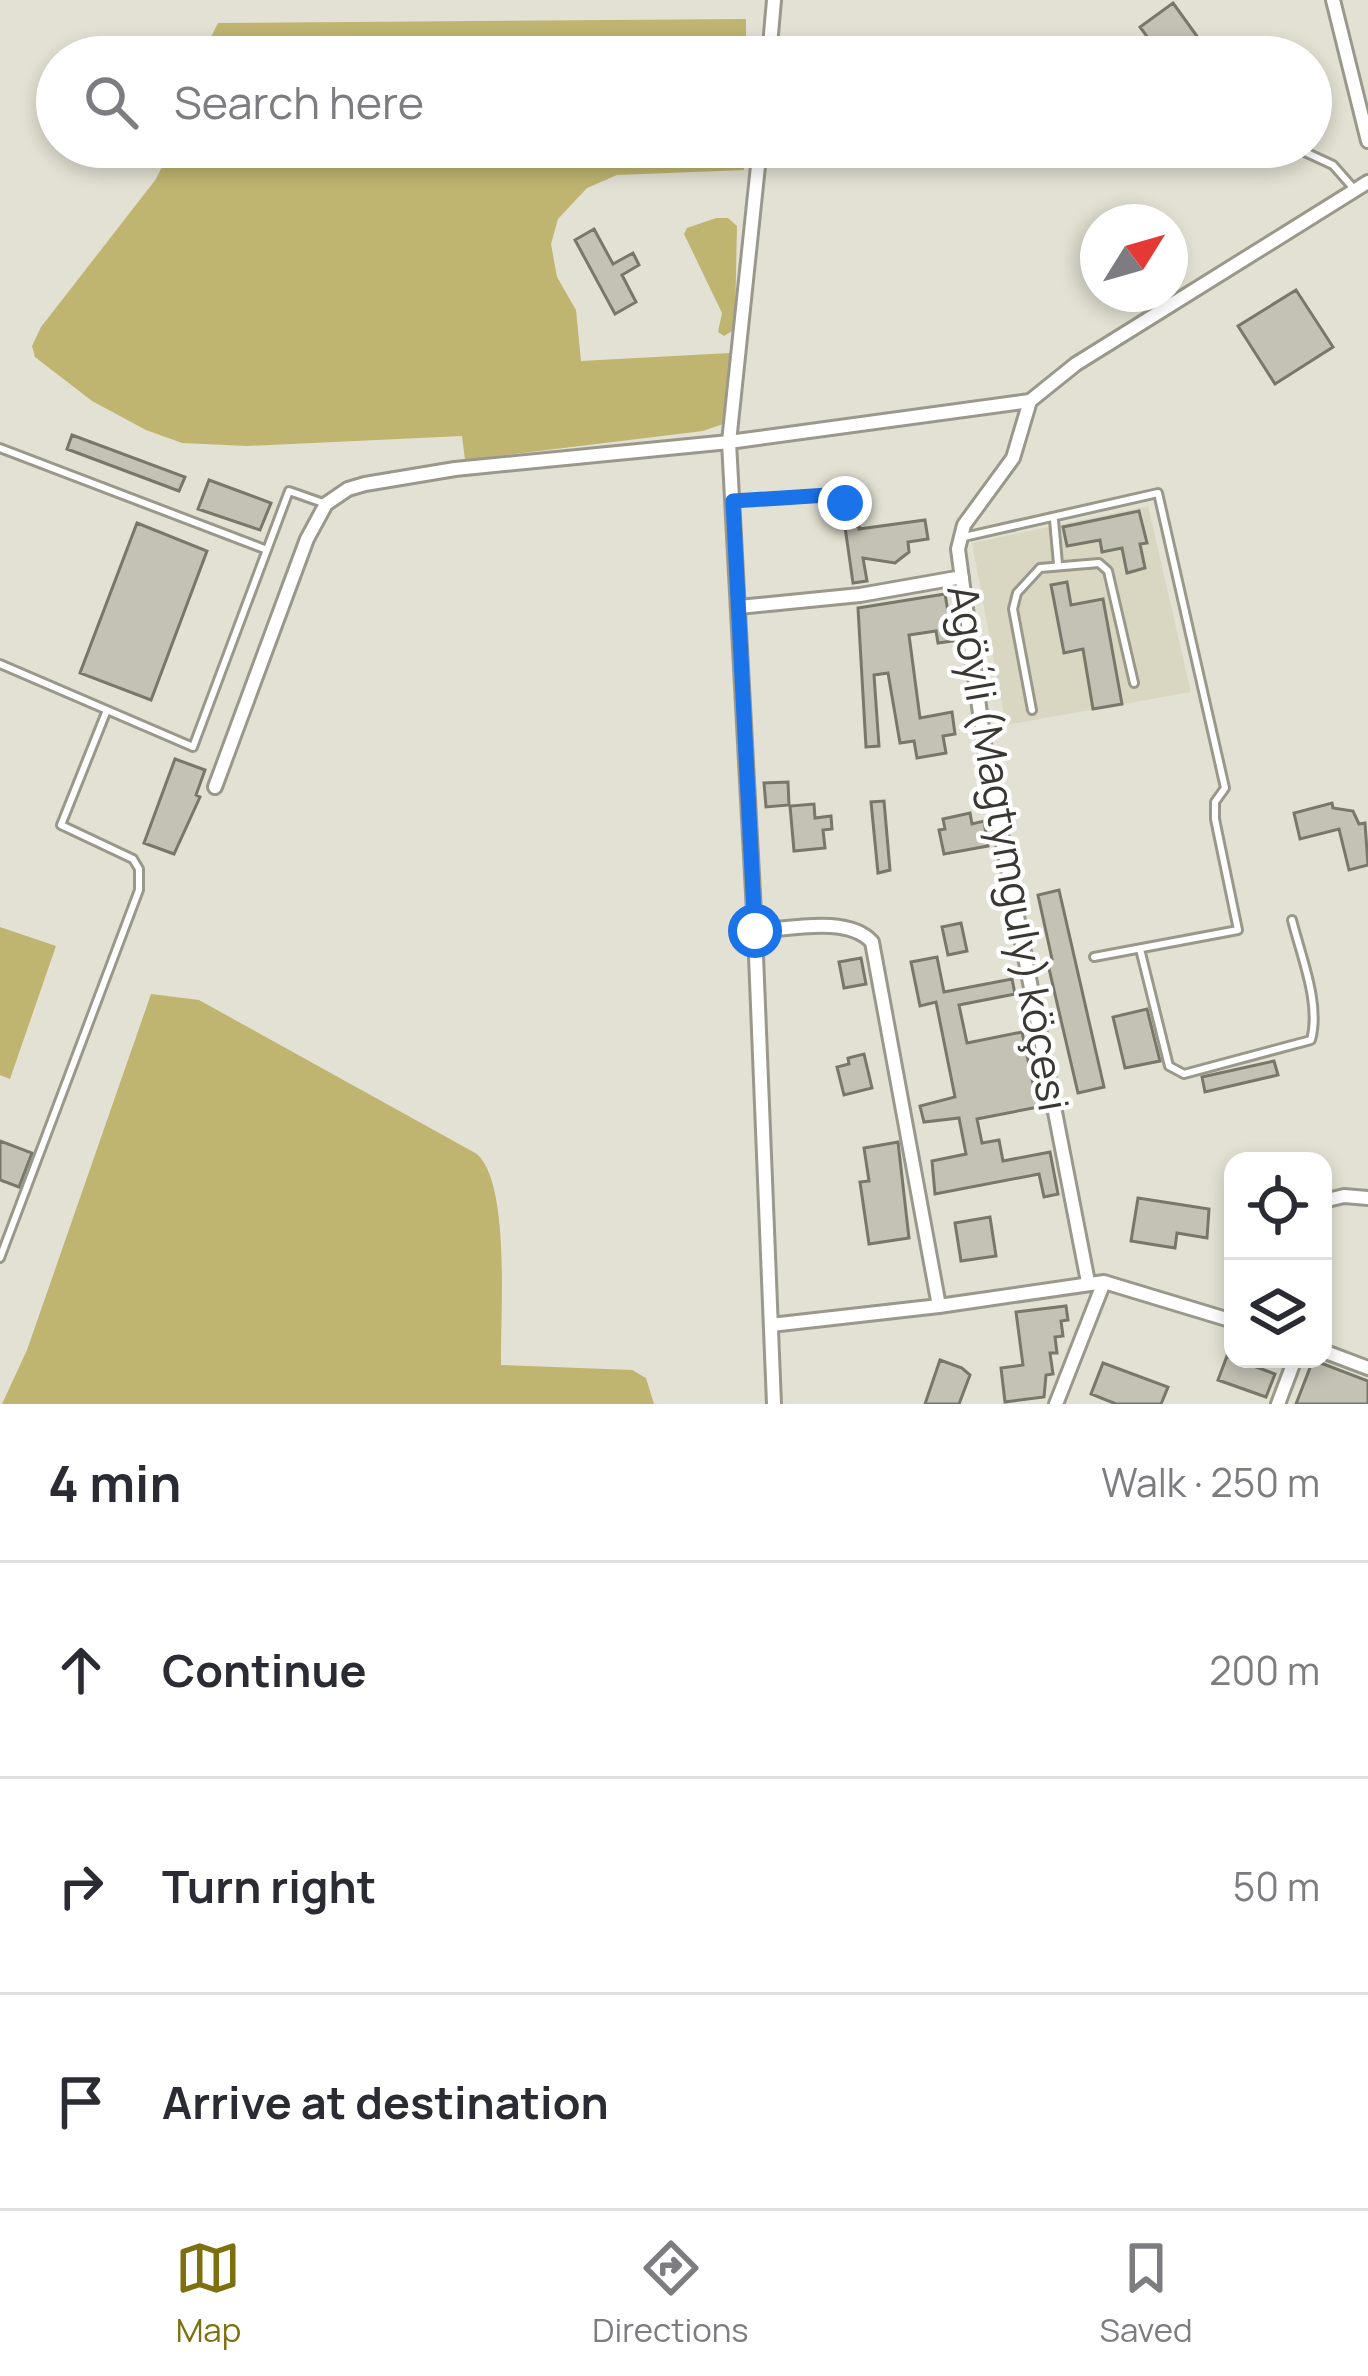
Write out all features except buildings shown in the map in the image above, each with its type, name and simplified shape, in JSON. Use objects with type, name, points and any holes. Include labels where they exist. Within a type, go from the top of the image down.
[{"type":"street","points":[[771,36],[774,0]]},
{"type":"street","points":[[1333,0],[1368,141]]},
{"type":"street","points":[[758,168],[729,442],[774,1404]]},
{"type":"street","points":[[215,787],[307,539],[326,505],[348,488],[455,470],[729,442],[1030,401],[1076,364],[1362,186]]},
{"type":"street","name":"Agöýli (Magtymguly) köçesi","points":[[1030,401],[1013,458],[964,525],[962,577],[985,752],[1088,1282]]},
{"type":"street","points":[[739,607],[860,595],[962,577]]},
{"type":"street","points":[[755,931],[846,927],[862,930],[872,942],[939,1306]]},
{"type":"street","points":[[1332,1199],[1368,1198]]},
{"type":"street","points":[[771,1325],[939,1306],[1088,1282],[1104,1282],[1224,1318]]},
{"type":"street","points":[[1056,1404],[1104,1282]]},
{"type":"street","points":[[1332,1354],[1368,1368]]},
{"type":"street","points":[[1278,1404],[1292,1368]]},
{"type":"lane","points":[[1332,165],[1362,186]]},
{"type":"lane","points":[[0,448],[267,550]]},
{"type":"lane","points":[[0,664],[193,747],[290,490],[326,505]]},
{"type":"lane","points":[[961,537],[1158,494],[1225,788],[1215,802],[1215,819],[1238,930],[1094,957]]},
{"type":"lane","points":[[733,501],[828,495],[845,503],[851,517]]},
{"type":"lane","points":[[1054,519],[1058,564]]},
{"type":"lane","points":[[1032,710],[1012,608],[1017,593],[1035,572],[1058,564],[1099,563],[1108,571],[1135,683]]},
{"type":"lane","points":[[0,1258],[139,890],[139,869],[133,859],[61,825],[107,710]]},
{"type":"lane","points":[[1140,949],[1169,1066],[1184,1074],[1311,1040],[1314,1027],[1308,985],[1292,920]]},
{"type":"shaded area","points":[[746,19],[746,36],[212,36],[218,23]]},
{"type":"shaded area","points":[[162,168],[744,168],[617,175],[587,188],[558,219],[551,244],[557,277],[576,310],[581,361],[730,353],[723,424],[703,431],[465,460],[462,436],[247,446],[182,443],[146,430],[92,401],[35,357],[32,346],[41,327]]},
{"type":"shaded area","points":[[728,218],[737,226],[735,322],[734,330],[724,336],[718,332],[722,313],[684,234],[687,228]]},
{"type":"shaded area","points":[[1148,506],[1191,692],[1006,725],[972,543]]},
{"type":"shaded area","points":[[0,927],[56,946],[10,1079],[0,1075]]},
{"type":"shaded area","points":[[151,994],[199,1000],[477,1154],[488,1170],[499,1221],[501,1365],[632,1370],[646,1378],[654,1404],[2,1404],[27,1350]]},
{"type":"route","points":[[755,931],[733,501],[828,495],[845,503]]}]
